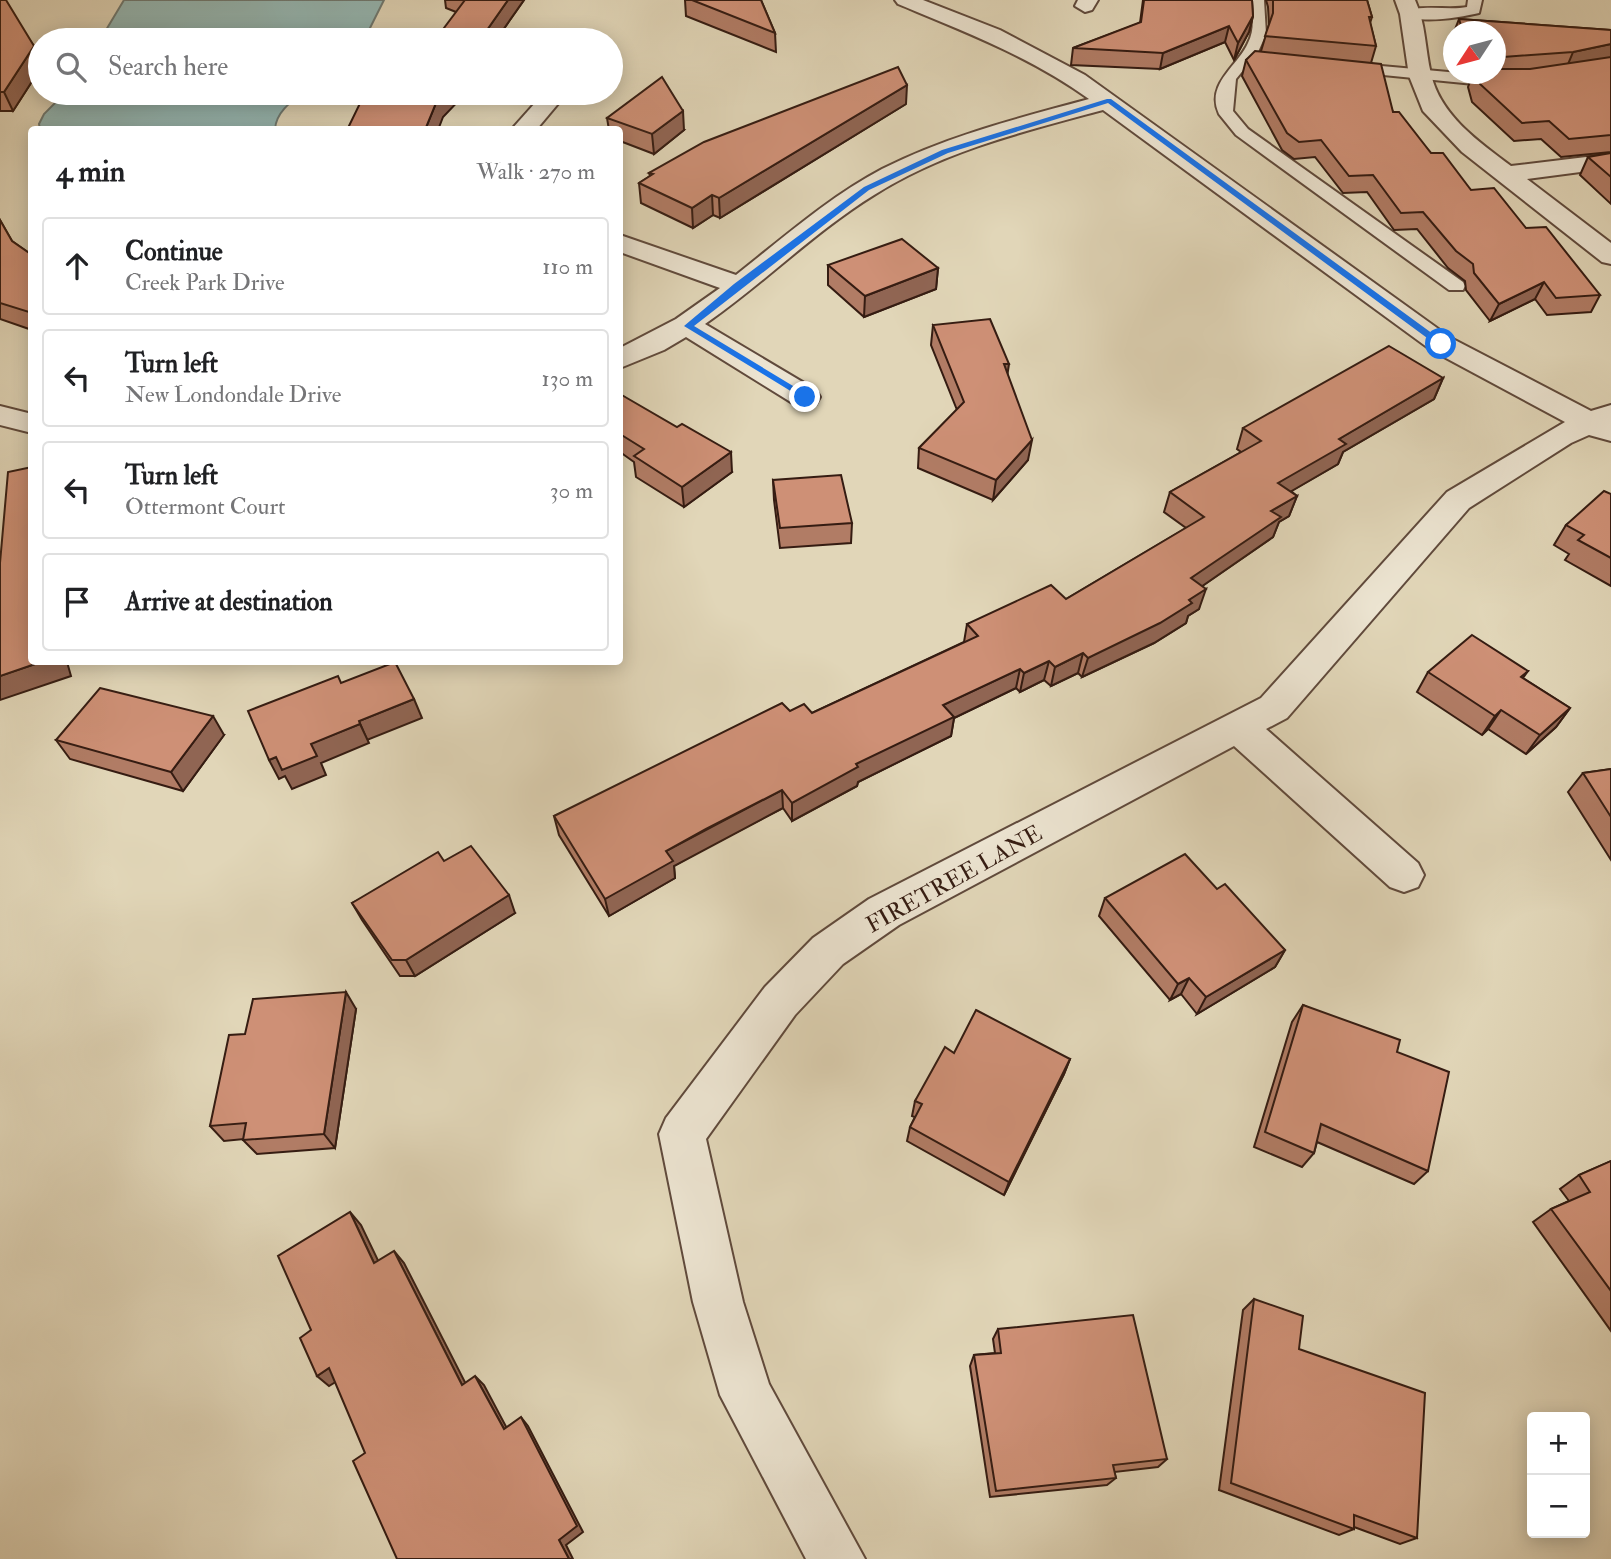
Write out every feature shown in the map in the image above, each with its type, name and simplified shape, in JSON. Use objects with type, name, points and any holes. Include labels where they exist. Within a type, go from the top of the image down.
[{"type":"street","points":[[905,0],[992,35],[1109,101],[1441,344],[1604,424]]},
{"type":"street","points":[[1408,7],[1420,76],[1431,106],[1447,125],[1505,174],[1611,256]]},
{"type":"street","points":[[623,358],[688,326],[841,206],[892,175],[945,152],[1109,101]]},
{"type":"street","points":[[526,126],[545,105]]},
{"type":"street","points":[[1505,174],[1611,161]]},
{"type":"street","points":[[623,244],[737,285]]},
{"type":"street","points":[[688,326],[805,397]]},
{"type":"street","points":[[0,415],[28,423]]},
{"type":"street","name":"FIRETREE LANE","points":[[837,1559],[746,1395],[718,1302],[682,1133],[780,1001],[828,951],[884,912],[1274,708],[1458,500],[1520,459],[1604,424]]},
{"type":"street","points":[[1239,728],[1404,875]]},
{"type":"lane","points":[[1257,0],[1262,20],[1255,59],[1228,78],[1225,111],[1242,132],[1456,286]]},
{"type":"lane","points":[[1408,7],[1457,14],[1474,10],[1475,0]]},
{"type":"lane","points":[[1337,68],[1520,82]]},
{"type":"water","points":[[124,0],[384,0],[370,28],[107,28]]},
{"type":"water","points":[[53,105],[288,105],[276,126],[39,126],[44,114]]},
{"type":"building","points":[[0,0],[6,0],[28,36],[28,55],[4,92],[0,92]]},
{"type":"building","points":[[465,0],[508,0],[488,28],[444,28]]},
{"type":"building","points":[[692,0],[761,0],[775,33]]},
{"type":"building","points":[[1144,0],[1252,0],[1253,16],[1238,43],[1229,26],[1163,53],[1073,48],[1141,22]]},
{"type":"building","points":[[1273,0],[1367,0],[1376,46],[1265,36],[1273,13]]},
{"type":"building","points":[[1506,22],[1611,30],[1611,44],[1573,52],[1506,57]]},
{"type":"building","points":[[1255,51],[1381,64],[1393,112],[1399,112],[1431,153],[1443,153],[1471,190],[1494,188],[1526,228],[1546,227],[1600,295],[1556,298],[1544,282],[1499,304],[1474,273],[1473,264],[1456,251],[1423,212],[1401,213],[1373,175],[1349,176],[1321,140],[1299,142],[1287,133],[1246,60]]},
{"type":"building","points":[[1611,57],[1611,135],[1569,139],[1549,121],[1522,123],[1480,84],[1506,84],[1506,69],[1530,69]]},
{"type":"building","points":[[898,67],[907,85],[719,198],[712,195],[692,208],[639,183],[653,174],[649,173],[704,142]]},
{"type":"building","points":[[662,77],[683,111],[652,134],[607,118]]},
{"type":"building","points":[[359,105],[435,105],[427,126],[349,126]]},
{"type":"building","points":[[1611,153],[1611,177],[1588,157]]},
{"type":"building","points":[[0,220],[12,241],[28,252],[28,312],[0,303]]},
{"type":"building","points":[[902,239],[938,268],[865,296],[828,265]]},
{"type":"building","points":[[990,319],[1009,364],[1004,364],[1032,440],[996,480],[919,448],[964,402],[933,325]]},
{"type":"building","points":[[1389,346],[1443,378],[1339,439],[1346,444],[1278,483],[1297,496],[1271,511],[1281,517],[1191,578],[1206,589],[1189,600],[1192,603],[1160,623],[1088,658],[1083,653],[1055,667],[1049,661],[1024,673],[1020,669],[943,705],[954,717],[856,764],[858,767],[792,803],[782,790],[706,829],[666,851],[673,861],[605,899],[554,816],[782,703],[790,711],[804,704],[812,713],[978,636],[967,624],[1051,585],[1066,599],[1204,517],[1170,492],[1261,441],[1243,428]]},
{"type":"building","points":[[623,396],[677,427],[682,424],[731,452],[682,487],[634,456],[644,449],[623,436]]},
{"type":"building","points":[[28,468],[28,665],[32,665],[0,676],[0,563],[8,472]]},
{"type":"building","points":[[841,475],[852,523],[780,528],[773,480]]},
{"type":"building","points":[[1604,491],[1611,494],[1611,558],[1578,540],[1584,535],[1566,525]]},
{"type":"building","points":[[1472,635],[1528,671],[1521,677],[1570,708],[1540,735],[1501,710],[1495,716],[1428,672]]},
{"type":"building","points":[[387,665],[397,665],[414,699],[311,744],[317,756],[282,770],[276,757],[269,760],[248,711],[338,676],[341,683]]},
{"type":"building","points":[[100,688],[213,716],[171,772],[56,740]]},
{"type":"building","points":[[1611,769],[1611,817],[1583,773]]},
{"type":"building","points":[[471,846],[509,895],[406,960],[392,960],[352,903],[438,852],[444,861]]},
{"type":"building","points":[[1185,854],[1217,889],[1225,884],[1285,950],[1206,997],[1189,978],[1178,984],[1105,898]]},
{"type":"building","points":[[346,992],[324,1134],[243,1140],[246,1123],[210,1126],[229,1035],[245,1034],[253,999]]},
{"type":"building","points":[[1303,1005],[1400,1040],[1397,1052],[1449,1072],[1428,1171],[1321,1124],[1314,1153],[1265,1132]]},
{"type":"building","points":[[976,1010],[1070,1059],[1009,1182],[910,1127],[922,1104],[915,1101],[945,1047],[954,1053]]},
{"type":"building","points":[[1611,1161],[1611,1291],[1551,1209],[1590,1192],[1579,1175]]},
{"type":"building","points":[[350,1212],[374,1263],[394,1251],[462,1385],[475,1376],[504,1429],[521,1417],[577,1526],[559,1540],[569,1559],[397,1559],[353,1461],[365,1453],[329,1368],[317,1376],[300,1338],[311,1330],[278,1256]]},
{"type":"building","points":[[1254,1299],[1303,1316],[1299,1349],[1425,1393],[1417,1538],[1354,1515],[1354,1529],[1231,1483]]},
{"type":"building","points":[[1133,1315],[1167,1459],[1113,1465],[1116,1478],[996,1491],[974,1355],[1001,1353],[998,1329]]},
{"type":"route","points":[[805,397],[688,326],[737,285],[866,188],[945,152],[1109,101],[1390,310],[1441,344]]}]
